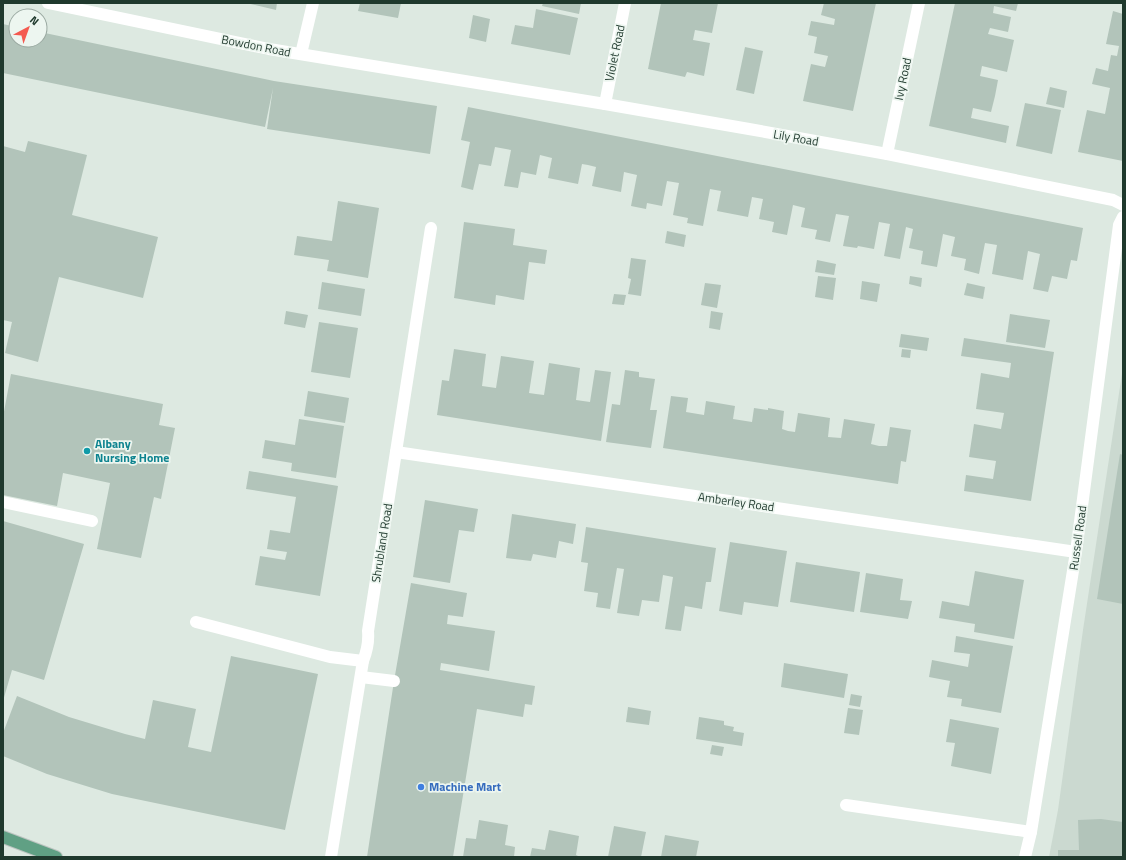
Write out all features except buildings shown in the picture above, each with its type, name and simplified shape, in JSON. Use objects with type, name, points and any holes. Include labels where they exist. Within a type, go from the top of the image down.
[{"type":"main road","points":[[3,837],[56,857]]},
{"type":"street","name":"Bowdon Road","points":[[48,3],[269,49],[466,81]]},
{"type":"street","points":[[301,54],[313,3]]},
{"type":"street","name":"Violet Road","points":[[605,104],[625,3]]},
{"type":"street","name":"Ivy Road","points":[[886,154],[919,3]]},
{"type":"street","name":"Lily Road","points":[[466,81],[886,154],[1113,200],[1123,205]]},
{"type":"street","name":"Russell Road","points":[[1025,857],[1031,832],[1076,552],[1119,225],[1123,217]]},
{"type":"street","name":"Shrubland Road","points":[[331,857],[360,677],[363,661],[367,652],[368,631],[431,228]]},
{"type":"street","name":"Amberley Road","points":[[396,452],[1076,552]]},
{"type":"street","points":[[3,502],[92,521]]},
{"type":"street","points":[[196,622],[330,657],[363,661]]},
{"type":"street","points":[[360,677],[394,681]]},
{"type":"street","points":[[846,805],[1031,832]]},
{"type":"shaded area","points":[[1123,367],[1123,857],[1049,857],[1058,810],[1083,630]]},
{"type":"place","name":"Albany Nursing Home","points":[[87,451]]},
{"type":"place","name":"Machine Mart","points":[[421,787]]}]
